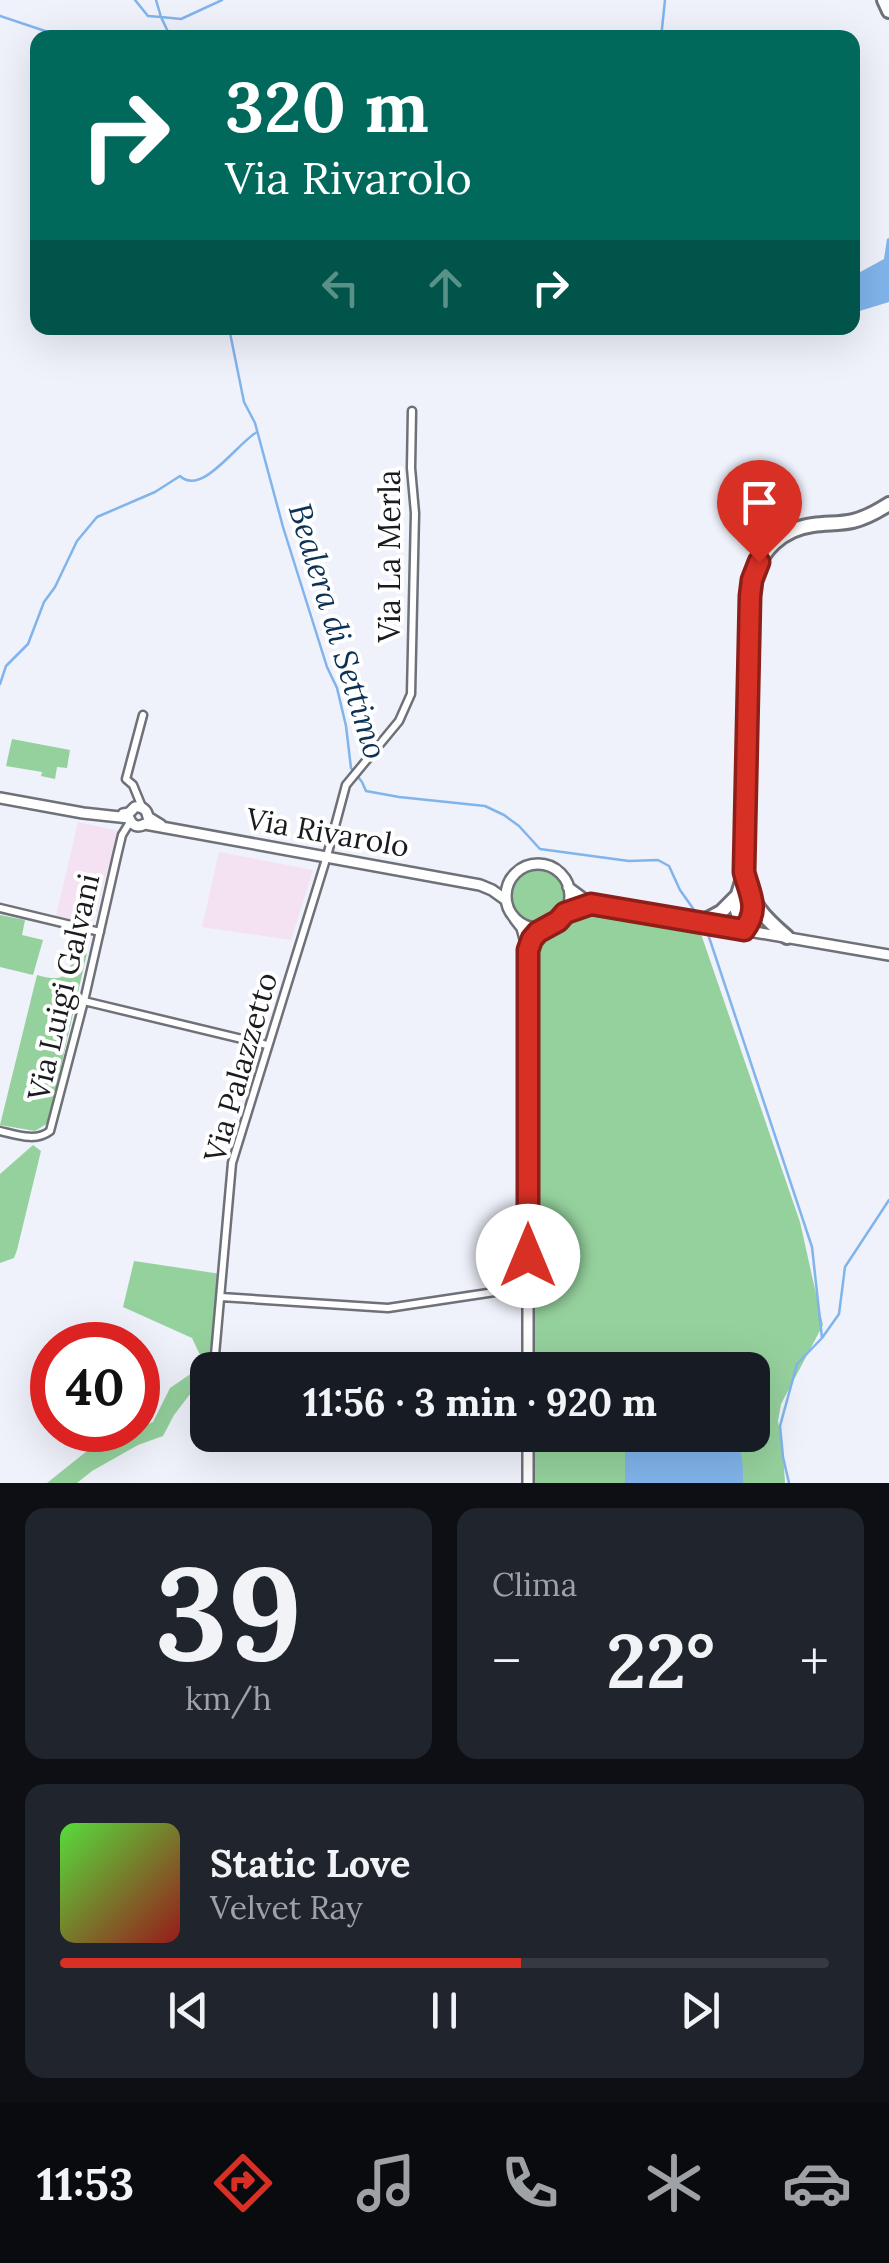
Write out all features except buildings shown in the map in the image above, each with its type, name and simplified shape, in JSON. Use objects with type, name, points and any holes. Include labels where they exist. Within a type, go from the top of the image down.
[{"type":"highway","points":[[884,0],[889,11]]},
{"type":"highway","points":[[744,930],[736,897],[744,872],[750,608],[756,568],[770,546],[788,532],[805,526],[854,521],[889,504]]},
{"type":"highway","points":[[744,872],[753,902],[752,918],[744,930]]},
{"type":"highway","points":[[703,922],[736,897]]},
{"type":"highway","points":[[753,902],[788,937]]},
{"type":"main road","points":[[0,798],[105,816],[136,817]]},
{"type":"main road","name":"Via Rivarolo","points":[[136,817],[167,829],[480,885],[506,900]]},
{"type":"main road","points":[[528,1352],[528,950],[522,928],[506,900],[510,880],[523,868],[541,864],[558,872],[568,887],[591,904],[889,955]]},
{"type":"main road","name":"Via Rivarolo","points":[[480,885],[510,880]]},
{"type":"main road","points":[[565,913],[568,887]]},
{"type":"main road","points":[[528,950],[538,932],[565,913],[591,904]]},
{"type":"main road","points":[[514,918],[531,928],[550,926]]},
{"type":"main road","points":[[528,1452],[528,1483]]},
{"type":"street","name":"Via La Merla","points":[[327,856],[346,786],[399,722],[412,694],[412,411]]},
{"type":"street","points":[[136,817],[133,785],[126,779],[143,715]]},
{"type":"street","name":"Via Luigi Galvani","points":[[0,1132],[34,1137],[50,1131],[122,835],[136,817]]},
{"type":"street","name":"Via Palazzetto","points":[[215,1352],[232,1163],[327,856]]},
{"type":"street","points":[[0,908],[100,932]]},
{"type":"street","points":[[84,1001],[268,1046]]},
{"type":"street","points":[[221,1297],[388,1308],[508,1290]]},
{"type":"shaded area","points":[[78,822],[118,831],[94,919],[88,924],[56,916]]},
{"type":"shaded area","points":[[219,852],[313,870],[291,940],[202,927]]},
{"type":"green space","points":[[12,739],[70,750],[67,768],[57,767],[55,779],[41,776],[42,772],[6,766]]},
{"type":"green space","points":[[538,869],[557,877],[565,896],[557,915],[538,923],[519,915],[511,896],[519,877]]},
{"type":"green space","points":[[587,912],[700,931],[800,1222],[823,1325],[781,1404],[778,1421],[785,1483],[535,1483],[535,1452],[770,1452],[770,1352],[535,1352],[535,949],[543,936]]},
{"type":"green space","points":[[0,915],[25,920],[22,935],[43,940],[33,975],[0,967]]},
{"type":"green space","points":[[87,953],[48,1123],[35,1131],[0,1125],[37,975],[59,978]]},
{"type":"green space","points":[[33,1145],[41,1151],[17,1250],[14,1258],[0,1263],[0,1174]]},
{"type":"green space","points":[[134,1261],[221,1274],[210,1352],[199,1352],[192,1338],[123,1307]]},
{"type":"green space","points":[[190,1374],[190,1394],[160,1437],[160,1408],[170,1388]]},
{"type":"green space","points":[[86,1452],[126,1452],[77,1483],[47,1483]]},
{"type":"water","points":[[887,239],[889,302],[860,311],[860,272],[884,259]]},
{"type":"water","points":[[625,1452],[740,1452],[742,1458],[743,1483],[625,1483]]},
{"type":"waterway","name":"Bealera di Settimo","points":[[135,0],[148,16],[161,17],[167,30]]},
{"type":"waterway","points":[[156,0],[161,17],[181,19],[222,0]]},
{"type":"waterway","points":[[662,30],[665,0]]},
{"type":"waterway","points":[[0,16],[42,30]]},
{"type":"waterway","name":"Bealera di Settimo","points":[[230,335],[244,402],[255,423],[283,527],[337,688],[351,768],[366,791],[485,806],[519,826],[540,849],[629,861],[658,860],[669,866],[699,917]]},
{"type":"waterway","points":[[0,684],[6,666],[28,644],[44,602],[77,541],[97,517],[155,492],[180,476],[198,480],[257,432]]},
{"type":"waterway","name":"Bealera di Settimo","points":[[706,928],[812,1247],[822,1338]]},
{"type":"waterway","name":"Bealera di Settimo","points":[[789,1483],[780,1426],[797,1364],[839,1314],[845,1267],[889,1200]]},
{"type":"route","points":[[528,1256],[528,950],[532,939],[565,913],[591,904],[744,930],[752,918],[753,902],[744,872],[750,596],[759,562]]}]
